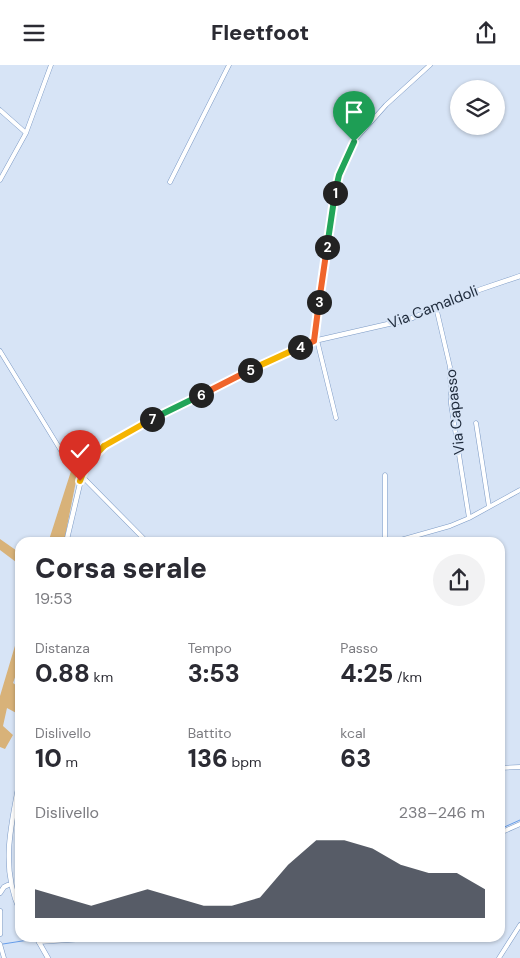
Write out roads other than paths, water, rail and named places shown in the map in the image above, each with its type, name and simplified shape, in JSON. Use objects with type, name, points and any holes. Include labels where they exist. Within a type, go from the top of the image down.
[{"type":"street","points":[[0,180],[26,133],[51,65]]},
{"type":"street","points":[[170,182],[229,65]]},
{"type":"street","points":[[336,418],[315,340],[336,190],[345,159],[354,142],[386,105],[430,65]]},
{"type":"street","points":[[0,110],[26,133]]},
{"type":"street","name":"Via Camaldoli","points":[[82,473],[91,457],[108,443],[315,340],[410,319],[470,293],[520,277]]},
{"type":"street","name":"Via Capasso","points":[[436,307],[450,367],[452,414],[469,518]]},
{"type":"street","points":[[0,351],[68,463],[82,473],[142,537]]},
{"type":"street","points":[[476,423],[489,507]]},
{"type":"street","points":[[67,537],[82,473]]},
{"type":"street","points":[[385,475],[385,537]]},
{"type":"street","points":[[413,537],[469,518],[520,490]]},
{"type":"street","points":[[505,768],[520,767]]},
{"type":"street","points":[[15,805],[8,842],[6,868],[9,887],[15,900]]},
{"type":"street","points":[[505,831],[520,824]]},
{"type":"street","points":[[0,911],[0,934]]},
{"type":"street","points":[[499,958],[520,925]]},
{"type":"street","points":[[38,942],[48,958]]},
{"type":"street","points":[[0,944],[4,958]]},
{"type":"waterway","points":[[505,827],[520,820]]},
{"type":"waterway","points":[[3,944],[16,942]]}]
